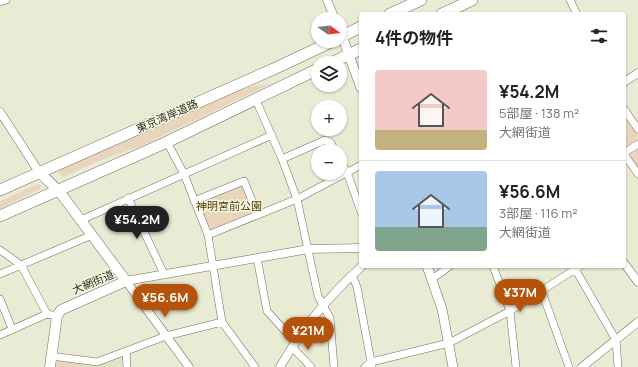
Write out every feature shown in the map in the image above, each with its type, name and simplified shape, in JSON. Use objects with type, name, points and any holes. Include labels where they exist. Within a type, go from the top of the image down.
[{"type":"highway","points":[[394,12],[421,0]]},
{"type":"highway","points":[[446,12],[472,0]]},
{"type":"highway","name":"東京湾岸道路","points":[[347,33],[359,28]]},
{"type":"highway","name":"東京湾岸道路","points":[[0,190],[278,67],[315,48]]},
{"type":"highway","points":[[344,56],[359,50]]},
{"type":"highway","name":"東京湾岸道路","points":[[0,216],[167,142],[255,98],[311,72]]},
{"type":"main road","points":[[345,48],[359,83]]},
{"type":"main road","name":"大網街道","points":[[38,172],[59,191],[126,281],[65,307],[57,316]]},
{"type":"main road","points":[[428,268],[442,309],[453,367]]},
{"type":"main road","points":[[50,367],[57,316]]},
{"type":"street","points":[[0,2],[6,0]]},
{"type":"street","points":[[327,0],[332,12]]},
{"type":"street","points":[[570,0],[575,12]]},
{"type":"street","points":[[626,81],[638,73]]},
{"type":"street","points":[[255,98],[272,135],[297,198],[318,296],[330,318],[334,367]]},
{"type":"street","points":[[0,112],[38,172]]},
{"type":"street","points":[[626,112],[638,129]]},
{"type":"street","points":[[81,220],[272,135]]},
{"type":"street","points":[[316,144],[325,140],[332,144]]},
{"type":"street","points":[[167,142],[184,174],[208,235],[222,322],[254,367]]},
{"type":"street","points":[[626,153],[638,144]]},
{"type":"street","points":[[282,159],[311,146]]},
{"type":"street","points":[[626,157],[638,174]]},
{"type":"street","points":[[359,166],[347,172],[359,206]]},
{"type":"street","points":[[208,235],[297,198],[332,180]]},
{"type":"street","points":[[194,201],[244,181],[258,214]]},
{"type":"street","points":[[128,198],[164,274]]},
{"type":"street","points":[[0,274],[92,235]]},
{"type":"street","points":[[189,367],[126,281],[213,264],[309,249],[359,248]]},
{"type":"street","points":[[0,250],[21,265],[47,314]]},
{"type":"street","points":[[257,258],[267,311],[310,367]]},
{"type":"street","points":[[626,266],[638,282]]},
{"type":"street","points":[[280,367],[293,345],[322,305],[360,268]]},
{"type":"street","points":[[432,279],[447,268]]},
{"type":"street","points":[[494,268],[510,311],[516,367]]},
{"type":"street","points":[[352,275],[357,287],[369,365],[448,343],[510,311],[542,292],[575,268]]},
{"type":"street","points":[[577,268],[616,340],[618,367]]},
{"type":"street","points":[[542,292],[569,367]]},
{"type":"street","points":[[0,300],[12,329]]},
{"type":"street","points":[[0,334],[47,314],[57,316]]},
{"type":"street","points":[[51,356],[97,362],[166,336],[222,322]]},
{"type":"street","points":[[582,367],[638,322]]},
{"type":"street","points":[[126,351],[127,367]]},
{"type":"shaded area","points":[[121,357],[125,359],[126,367],[83,367],[84,364],[100,365]]},
{"type":"green space","points":[[270,84],[141,146],[101,160],[63,177],[59,173],[60,170],[240,90],[253,86]]},
{"type":"green space","points":[[626,119],[638,135],[636,140],[626,147]]},
{"type":"green space","points":[[638,149],[638,169],[631,159],[631,153]]},
{"type":"green space","points":[[38,184],[41,186],[40,189],[0,209],[0,201]]},
{"type":"green space","name":"神明宮前公園","points":[[240,185],[243,186],[254,211],[213,229],[208,228],[199,205],[199,201]]},
{"type":"green space","points":[[58,361],[83,364],[82,367],[55,367]]}]
